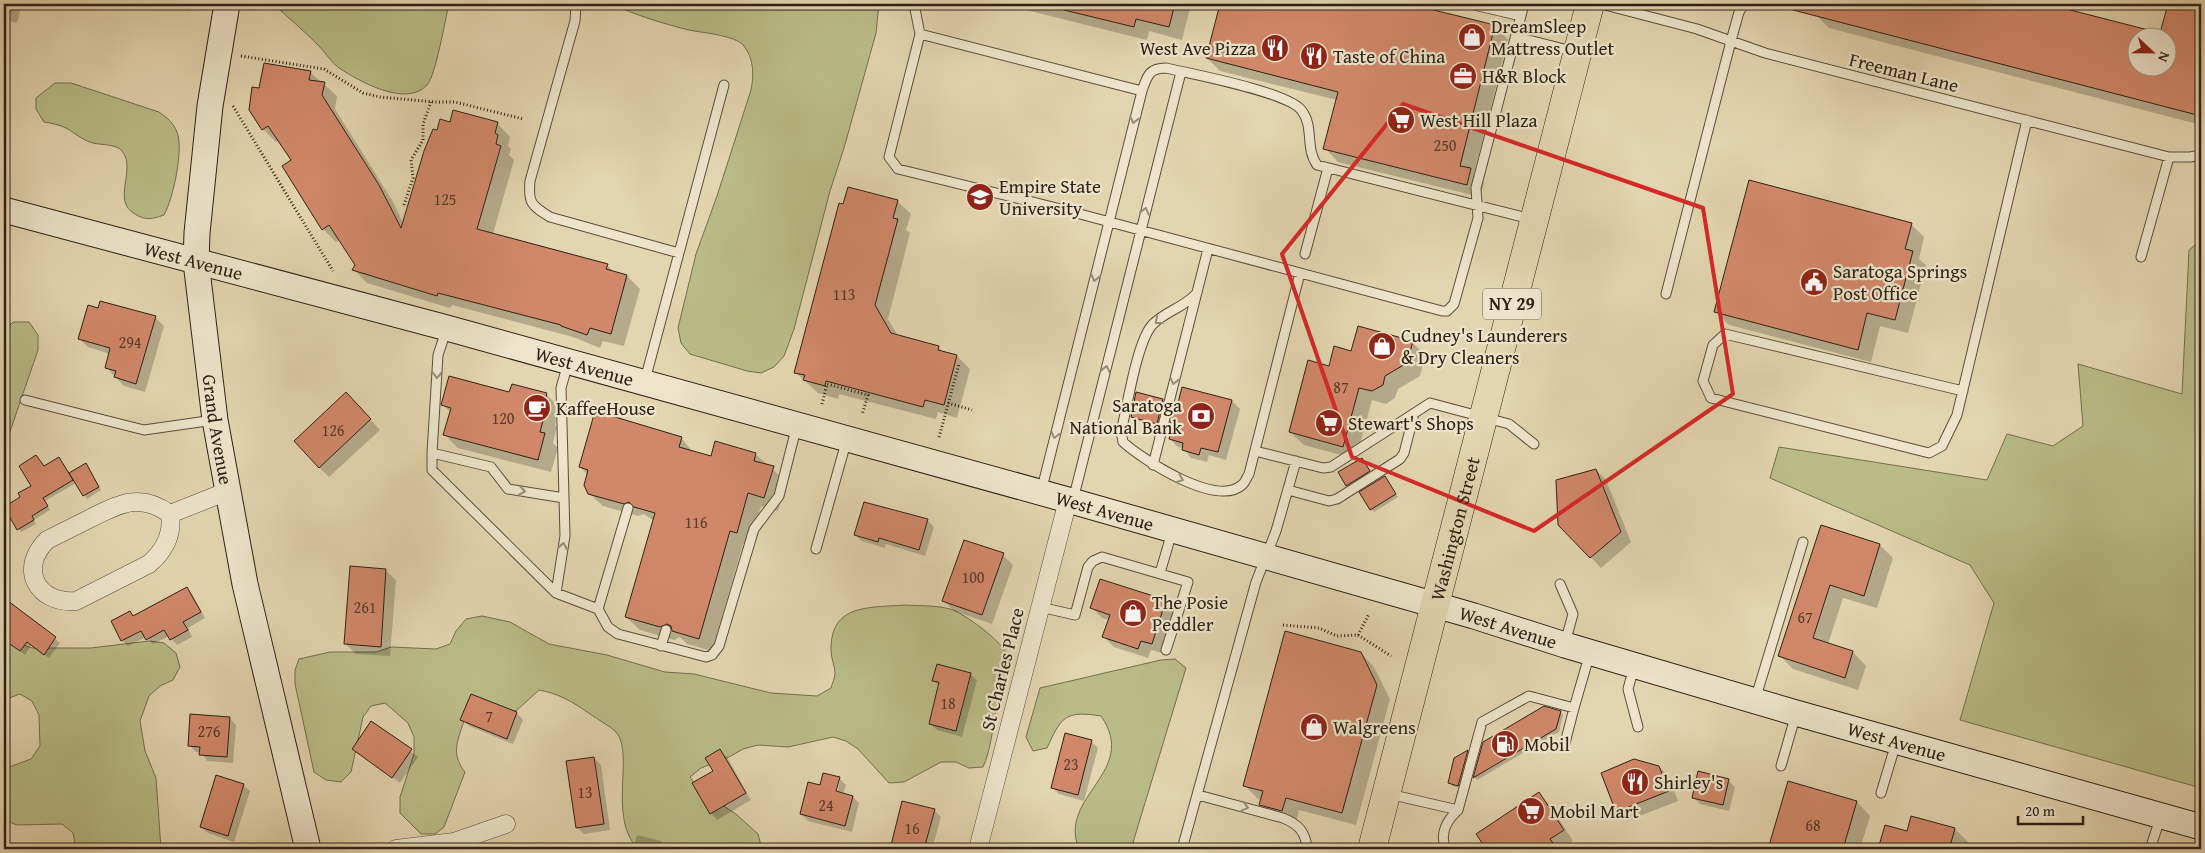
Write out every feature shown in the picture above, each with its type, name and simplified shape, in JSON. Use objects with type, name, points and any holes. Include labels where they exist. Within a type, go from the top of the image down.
[{"type":"highway","name":"Washington Street","points":[[1372,849],[1590,4]]},
{"type":"street","name":"Grand Avenue","points":[[227,4],[210,106],[197,233],[196,262],[215,420],[245,584],[308,849]]},
{"type":"street","name":"West Avenue","points":[[4,210],[447,328],[1070,500],[1267,556],[1796,713],[2201,827]]},
{"type":"street","points":[[170,514],[228,491]]},
{"type":"street","name":"St Charles Place","points":[[978,849],[1040,607],[1070,500]]},
{"type":"street","points":[[144,501],[158,505],[170,514],[172,526],[169,536],[158,556],[149,564],[76,601],[63,602],[50,598],[40,589],[34,578],[32,568],[34,557],[47,540],[117,505],[144,501]]},
{"type":"street","points":[[396,849],[454,842],[506,824]]},
{"type":"lane","points":[[576,4],[575,21],[530,181],[528,197],[536,208],[550,218],[679,253]]},
{"type":"lane","points":[[914,4],[920,34],[889,157],[898,169],[1108,222],[1442,311],[1447,311],[1454,304],[1478,218],[1476,188],[1524,4]]},
{"type":"lane","points":[[1470,4],[1521,16]]},
{"type":"lane","name":"Freeman Lane","points":[[1601,4],[1697,29],[1765,53],[2169,157],[2201,155]]},
{"type":"lane","points":[[1666,294],[1731,41],[1739,12],[1744,4]]},
{"type":"lane","points":[[920,34],[1142,91]]},
{"type":"lane","points":[[1516,37],[1578,52]]},
{"type":"lane","points":[[1041,492],[1142,91],[1147,74],[1155,68],[1166,68],[1280,96],[1300,108],[1309,121],[1311,157],[1317,165],[1534,219]]},
{"type":"lane","points":[[1070,500],[1181,72]]},
{"type":"lane","points":[[644,383],[724,85]]},
{"type":"lane","points":[[1963,391],[1725,334],[1713,345],[1703,381],[1711,398],[1929,452],[1942,446],[1958,415],[2027,120]]},
{"type":"lane","points":[[2141,257],[2169,157]]},
{"type":"lane","points":[[1305,254],[1328,168]]},
{"type":"lane","points":[[1153,464],[1208,249]]},
{"type":"lane","points":[[1197,293],[1192,299],[1152,325],[1147,333],[1142,346],[1121,432],[1123,442],[1153,464],[1182,481],[1220,491],[1232,489],[1243,484],[1249,474],[1300,273]]},
{"type":"lane","points":[[447,328],[438,355],[432,470],[556,593],[598,609],[608,627],[618,634],[699,657],[712,655],[716,651],[754,529],[778,496],[797,425]]},
{"type":"lane","points":[[556,593],[564,536],[561,388],[568,362]]},
{"type":"lane","points":[[25,400],[144,430],[215,420]]},
{"type":"lane","points":[[1255,451],[1323,468],[1331,467],[1430,403],[1509,424],[1534,444]]},
{"type":"lane","points":[[1288,490],[1329,501],[1337,499],[1400,459],[1404,453],[1414,414]]},
{"type":"lane","points":[[816,549],[847,439]]},
{"type":"lane","points":[[432,453],[491,467],[508,489],[564,498]]},
{"type":"lane","points":[[1182,849],[1256,582],[1276,531],[1296,461]]},
{"type":"lane","points":[[598,609],[628,508]]},
{"type":"lane","points":[[1160,573],[1173,529]]},
{"type":"lane","points":[[1755,701],[1803,542]]},
{"type":"lane","points":[[1040,607],[1075,615],[1088,567],[1093,561],[1102,557],[1188,582],[1166,650]]},
{"type":"lane","points":[[1560,584],[1573,614],[1564,645]]},
{"type":"lane","points":[[661,646],[666,630]]},
{"type":"lane","points":[[1564,748],[1590,653]]},
{"type":"lane","points":[[1635,665],[1628,689],[1638,727]]},
{"type":"lane","points":[[1446,849],[1443,835],[1446,826],[1458,810],[1482,722],[1529,696],[1574,708]]},
{"type":"lane","points":[[1781,766],[1796,713]]},
{"type":"lane","points":[[1881,793],[1897,741]]},
{"type":"lane","points":[[1386,793],[1458,810]]},
{"type":"lane","points":[[1198,795],[1294,822],[1306,837],[1307,849]]},
{"type":"lane","points":[[2150,849],[2161,816]]},
{"type":"path","points":[[240,56],[324,69],[363,93],[380,97],[431,102],[455,102],[523,120]]},
{"type":"path","points":[[404,206],[413,178],[411,160],[423,140],[423,124],[431,102]]},
{"type":"path","points":[[233,105],[333,270]]},
{"type":"path","points":[[939,436],[959,364]]},
{"type":"path","points":[[822,404],[828,384],[868,395],[862,415]]},
{"type":"path","points":[[948,403],[972,410]]},
{"type":"path","points":[[1358,635],[1369,614]]},
{"type":"path","points":[[1283,625],[1319,628],[1337,636],[1358,635],[1391,656]]},
{"type":"highlighted area","points":[[1403,104],[1703,208],[1733,394],[1534,531],[1352,457],[1282,254]]},
{"type":"green space","points":[[273,4],[449,4],[437,59],[430,79],[427,85],[418,91],[407,94],[383,90],[339,68],[313,40]]},
{"type":"green space","points":[[613,4],[879,4],[876,33],[830,191],[794,329],[784,356],[774,367],[761,373],[747,371],[690,354],[681,343],[678,328],[696,254],[751,90],[753,73],[750,56],[744,46],[734,39],[671,25]]},
{"type":"green space","points":[[55,83],[71,83],[159,112],[172,123],[179,140],[178,162],[174,186],[164,215],[146,218],[135,214],[128,208],[124,193],[127,167],[126,158],[120,149],[89,142],[64,127],[44,122],[36,109],[36,98]]},
{"type":"green space","points":[[2201,240],[2201,788],[1960,720],[1994,603],[1970,565],[1770,478],[1779,447],[1987,480],[2007,434],[2053,446],[2083,426],[2078,364],[2182,394],[2189,250]]},
{"type":"green space","points":[[13,322],[29,322],[38,335],[38,350],[4,449],[4,331]]},
{"type":"green space","points":[[904,605],[939,607],[956,611],[991,636],[1005,650],[1008,656],[1009,670],[996,712],[990,747],[983,767],[969,768],[956,762],[941,762],[904,782],[889,783],[858,749],[846,741],[833,737],[788,747],[758,745],[743,749],[729,757],[701,768],[690,777],[699,790],[736,814],[758,834],[762,849],[638,849],[629,836],[624,820],[622,804],[623,755],[621,742],[616,732],[572,702],[560,696],[539,690],[516,711],[501,709],[465,718],[458,740],[457,752],[460,765],[465,772],[444,827],[435,834],[421,834],[400,813],[400,797],[414,754],[414,737],[408,723],[385,703],[371,706],[363,717],[351,772],[341,782],[326,780],[314,772],[295,684],[295,670],[299,659],[330,652],[376,652],[391,647],[436,649],[450,644],[456,631],[466,619],[482,616],[510,622],[549,644],[607,655],[665,672],[694,674],[771,693],[817,696],[831,688],[834,679],[835,673],[831,654],[832,635],[837,624],[854,611],[866,608]]},
{"type":"green space","points":[[4,639],[32,648],[91,648],[149,641],[164,643],[176,653],[180,667],[173,680],[160,686],[149,696],[140,721],[145,751],[156,778],[161,849],[76,849],[73,833],[62,824],[17,825],[4,820],[4,769],[31,759],[40,746],[39,715],[32,701],[20,694],[4,700]]},
{"type":"green space","points":[[1175,659],[1186,668],[1131,849],[1079,849],[1075,830],[1079,814],[1105,769],[1111,753],[1110,736],[1101,716],[1079,714],[1065,718],[1060,723],[1047,748],[1033,751],[1026,737],[1040,688],[1161,660]]},
{"type":"building","points":[[1065,4],[1175,4],[1169,27],[1136,19],[1134,27],[1064,10]]},
{"type":"building","name":"West Hill Plaza","points":[[1220,4],[1409,4],[1495,25],[1460,166],[1471,168],[1467,185],[1323,149],[1338,92],[1206,58]]},
{"type":"building","points":[[1794,4],[2047,4],[2141,28],[2128,28],[2128,78],[2178,78],[2178,28],[2161,28],[2168,4],[2201,4],[2201,116],[1793,10]]},
{"type":"building","points":[[264,63],[311,71],[309,80],[325,82],[322,95],[379,185],[401,228],[424,151],[433,129],[437,130],[440,119],[450,122],[453,110],[498,122],[495,133],[498,135],[496,144],[501,146],[477,229],[608,264],[606,269],[627,275],[611,334],[590,328],[587,335],[561,325],[438,293],[437,296],[352,270],[355,265],[329,225],[322,230],[282,166],[291,160],[268,126],[262,130],[249,110],[252,87],[259,88]]},
{"type":"building","name":"Saratoga Springs Post Office","points":[[1749,180],[1912,223],[1905,249],[1913,251],[1895,320],[1867,313],[1858,350],[1714,312]]},
{"type":"building","points":[[848,187],[898,200],[893,218],[898,219],[875,305],[891,333],[939,346],[938,350],[957,355],[944,405],[925,400],[923,407],[826,381],[825,386],[803,380],[805,375],[794,373],[839,203],[843,204]]},
{"type":"building","points":[[100,301],[156,316],[136,384],[114,377],[116,371],[105,368],[110,348],[78,339],[88,305],[98,308]]},
{"type":"building","points":[[1358,326],[1413,341],[1407,363],[1385,376],[1383,385],[1372,391],[1359,388],[1343,447],[1289,432],[1308,360],[1329,366],[1334,346],[1351,351]]},
{"type":"building","points":[[449,376],[509,392],[512,384],[547,393],[542,412],[545,413],[540,432],[545,433],[538,460],[443,435],[451,408],[441,405]]},
{"type":"building","name":"Saratoga National Bank","points":[[1182,387],[1232,400],[1218,452],[1201,448],[1199,455],[1182,450],[1183,443],[1169,439],[1172,428],[1169,427]]},
{"type":"building","points":[[346,392],[371,419],[319,468],[294,441]]},
{"type":"building","points":[[1136,392],[1163,399],[1157,424],[1131,417]]},
{"type":"building","points":[[595,411],[682,437],[679,447],[711,456],[715,441],[756,453],[754,461],[774,466],[764,498],[748,493],[737,533],[730,531],[699,639],[672,631],[671,626],[667,624],[660,627],[625,617],[655,513],[634,507],[629,502],[624,504],[588,494],[584,485],[588,470],[579,467]]},
{"type":"building","points":[[36,455],[44,466],[59,457],[73,480],[43,498],[48,506],[32,516],[34,520],[17,530],[4,507],[20,497],[18,493],[31,486],[19,466]]},
{"type":"building","points":[[1362,458],[1370,471],[1346,486],[1338,472]]},
{"type":"building","points":[[86,463],[99,487],[83,496],[69,473]]},
{"type":"building","points":[[1596,469],[1621,532],[1590,558],[1558,525],[1556,480]]},
{"type":"building","points":[[1385,476],[1396,494],[1370,510],[1359,492]]},
{"type":"building","points":[[864,502],[928,519],[919,550],[879,538],[878,542],[854,535]]},
{"type":"building","points":[[1821,525],[1880,544],[1864,596],[1830,585],[1813,638],[1853,651],[1845,678],[1778,656]]},
{"type":"building","points":[[964,540],[1004,553],[982,615],[942,601]]},
{"type":"building","points":[[350,566],[386,569],[381,647],[344,644]]},
{"type":"building","name":"The Posie Peddler","points":[[1100,579],[1166,600],[1152,644],[1141,641],[1138,649],[1102,637],[1110,615],[1090,608]]},
{"type":"building","points":[[187,587],[201,612],[183,622],[188,630],[170,640],[164,630],[146,640],[141,631],[121,641],[111,621],[130,611],[133,616]]},
{"type":"building","points":[[4,598],[56,637],[44,655],[27,642],[20,651],[4,640]]},
{"type":"building","name":"Walgreens","points":[[1285,631],[1361,652],[1377,685],[1342,813],[1286,798],[1282,811],[1259,805],[1263,791],[1243,786]]},
{"type":"building","points":[[937,664],[971,673],[956,731],[929,724],[939,682],[932,681]]},
{"type":"building","points":[[471,694],[517,712],[507,739],[460,720]]},
{"type":"building","name":"Mobil","points":[[1544,706],[1561,711],[1556,729],[1473,778],[1483,742]]},
{"type":"building","points":[[190,714],[230,717],[227,757],[199,755],[200,747],[188,746]]},
{"type":"building","points":[[371,721],[412,749],[392,778],[352,749]]},
{"type":"building","points":[[1065,733],[1092,740],[1078,795],[1051,788]]},
{"type":"building","points":[[720,749],[746,793],[710,814],[692,783],[713,771],[705,758]]},
{"type":"building","points":[[1468,750],[1458,786],[1448,783],[1454,758]]},
{"type":"building","points":[[594,757],[604,824],[576,828],[566,761]]},
{"type":"building","name":"Shirley's","points":[[1634,759],[1659,766],[1669,791],[1616,812],[1601,773]]},
{"type":"building","points":[[1698,771],[1729,779],[1723,805],[1692,798]]},
{"type":"building","points":[[823,773],[840,777],[836,791],[853,796],[845,826],[800,814],[808,782],[820,785]]},
{"type":"building","points":[[216,775],[244,784],[228,836],[200,827]]},
{"type":"building","points":[[1788,781],[1857,801],[1843,849],[1768,849]]},
{"type":"building","name":"Mobil Mart","points":[[1539,792],[1564,830],[1550,839],[1557,849],[1486,849],[1476,834]]},
{"type":"building","points":[[902,801],[935,809],[924,849],[890,849]]},
{"type":"building","points":[[1911,816],[1955,828],[1951,843],[1954,844],[1953,849],[1878,849],[1885,825],[1907,831]]},
{"type":"place","name":"DreamSleep Mattress Outlet","points":[[1472,37]]},
{"type":"place","name":"West Ave Pizza","points":[[1275,48]]},
{"type":"place","name":"Taste of China","points":[[1314,56]]},
{"type":"place","name":"H&R Block","points":[[1463,76]]},
{"type":"place","name":"West Hill Plaza","points":[[1401,120]]},
{"type":"place","name":"Empire State University","points":[[980,197]]},
{"type":"place","name":"Saratoga Springs Post Office","points":[[1814,282]]},
{"type":"place","name":"Cudney's Launderers & Dry Cleaners","points":[[1382,346]]},
{"type":"place","name":"KaffeeHouse","points":[[537,408]]},
{"type":"place","name":"Saratoga National Bank","points":[[1201,416]]},
{"type":"place","name":"Stewart's Shops","points":[[1329,423]]},
{"type":"place","name":"The Posie Peddler","points":[[1133,613]]},
{"type":"place","name":"Walgreens","points":[[1314,727]]},
{"type":"place","name":"Mobil","points":[[1505,744]]},
{"type":"place","name":"Shirley's","points":[[1635,782]]},
{"type":"place","name":"Mobil Mart","points":[[1531,811]]}]
